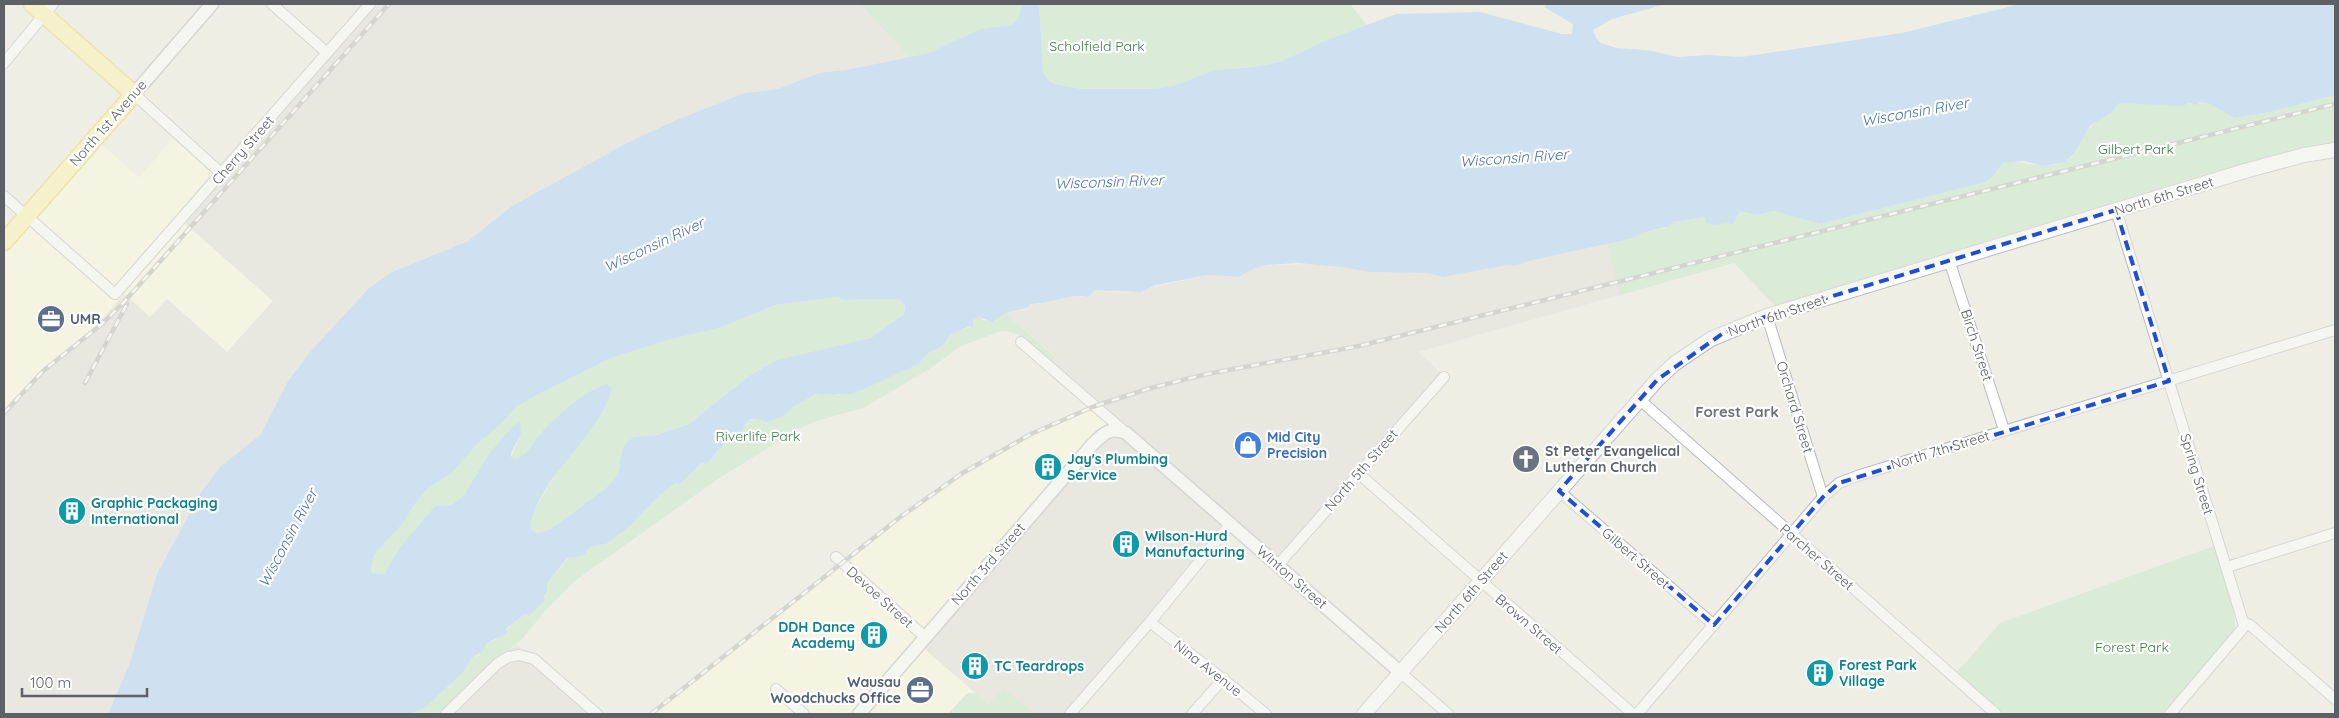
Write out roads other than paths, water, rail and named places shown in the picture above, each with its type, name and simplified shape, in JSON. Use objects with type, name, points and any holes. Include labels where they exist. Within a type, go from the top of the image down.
[{"type":"main road","points":[[43,7],[134,94]]},
{"type":"main road","name":"North 1st Avenue","points":[[4,242],[134,94]]},
{"type":"main road","name":"North 6th Street","points":[[1364,714],[1656,380],[1693,350],[1722,334],[1767,316],[2273,163],[2335,150]]},
{"type":"street","name":"North 1st Avenue","points":[[134,94],[212,4]]},
{"type":"street","points":[[272,4],[327,53]]},
{"type":"street","name":"Cherry Street","points":[[27,216],[115,294],[370,4]]},
{"type":"street","points":[[4,63],[43,7]]},
{"type":"street","points":[[134,94],[222,174]]},
{"type":"street","points":[[4,196],[27,216]]},
{"type":"street","name":"Spring Street","points":[[2116,210],[2243,622]]},
{"type":"street","name":"Birch Street","points":[[1949,260],[2004,430]]},
{"type":"street","name":"Orchard Street","points":[[1767,316],[1823,497]]},
{"type":"street","name":"North 7th Street","points":[[1637,714],[1823,497],[1839,483],[2004,430],[2335,330]]},
{"type":"street","name":"Winton Street","points":[[1021,342],[1448,714]]},
{"type":"street","name":"North 5th Street","points":[[1278,565],[1444,377]]},
{"type":"street","name":"Parcher Street","points":[[1639,399],[1996,714]]},
{"type":"street","name":"North 3rd Street","points":[[859,714],[1101,436],[1111,430],[1126,433]]},
{"type":"street","name":"Brown Street","points":[[1358,473],[1480,582],[1633,714]]},
{"type":"street","name":"Gilbert Street","points":[[1559,491],[1714,625]]},
{"type":"street","points":[[1070,714],[1150,622],[1231,523]]},
{"type":"street","points":[[2227,567],[2335,533]]},
{"type":"street","name":"Devoe Street","points":[[836,557],[925,637]]},
{"type":"street","name":"Nina Avenue","points":[[1150,622],[1200,662],[1224,678],[1266,714]]},
{"type":"street","points":[[2243,622],[2335,699]]},
{"type":"street","points":[[2170,714],[2232,643],[2244,627],[2243,622]]},
{"type":"street","points":[[446,714],[497,664],[516,655],[528,656],[534,659],[597,714]]},
{"type":"street","points":[[1192,714],[1224,678]]},
{"type":"street","points":[[776,689],[804,714]]},
{"type":"water","name":"Wisconsin River","points":[[1022,4],[1039,4],[1043,72],[1047,79],[1054,84],[1081,89],[1154,89],[1173,86],[1215,70],[1254,67],[1280,62],[1322,42],[1396,14],[1480,12],[1562,34],[1572,34],[1573,24],[1544,7],[1547,4],[1666,4],[1612,19],[1593,30],[1596,38],[1601,43],[1617,48],[1647,50],[1678,57],[1707,55],[1741,57],[1902,33],[2020,4],[2335,4],[2335,95],[2270,112],[2235,118],[2210,104],[2199,102],[2198,105],[2189,103],[2183,106],[2119,103],[2112,112],[2090,126],[2074,153],[2065,162],[2045,166],[2024,161],[2003,163],[1986,182],[1820,224],[1774,211],[1757,215],[1740,211],[1733,224],[1724,223],[1717,225],[1706,223],[1705,217],[1673,222],[1670,226],[1642,233],[1634,238],[1514,266],[1508,265],[1443,277],[1428,273],[1369,272],[1342,267],[1298,263],[1265,265],[1239,277],[1208,275],[1156,285],[1141,292],[1095,290],[1088,297],[1073,296],[1031,304],[1027,308],[1005,313],[993,322],[979,317],[973,320],[973,326],[950,335],[942,346],[930,352],[918,364],[864,389],[851,394],[816,394],[794,406],[784,416],[767,422],[751,419],[745,424],[743,430],[719,449],[707,464],[702,463],[680,484],[676,483],[660,495],[629,527],[606,544],[589,547],[583,555],[567,558],[547,583],[547,591],[543,597],[545,600],[529,616],[525,614],[506,629],[507,633],[487,643],[483,651],[472,658],[463,672],[425,708],[409,714],[108,714],[129,665],[157,574],[201,492],[220,467],[261,434],[288,381],[310,352],[368,289],[390,273],[468,241],[512,206],[625,144],[676,120],[745,93],[778,89],[819,73],[851,69],[929,53],[980,29],[1011,25],[1018,19]],"holes":[[[837,297],[843,300],[898,299],[901,300],[905,307],[904,314],[871,338],[778,360],[749,376],[689,424],[657,435],[634,437],[627,442],[622,450],[618,475],[606,488],[551,529],[538,533],[533,531],[530,525],[536,507],[557,472],[595,423],[612,389],[607,384],[581,398],[548,426],[523,455],[515,459],[511,457],[511,453],[521,434],[520,422],[513,426],[489,454],[462,498],[451,505],[435,506],[401,546],[384,574],[372,573],[371,566],[374,555],[403,523],[416,502],[428,488],[452,473],[478,443],[499,426],[516,407],[529,399],[611,358],[671,339],[719,328],[775,305]]]},
{"type":"railway","points":[[4,413],[43,371],[102,324],[124,302],[389,4]]},
{"type":"railway","points":[[651,714],[899,518],[961,474],[1031,434],[1095,406],[1151,388],[1207,374],[1359,346],[2335,104]]},
{"type":"railway","points":[[85,383],[127,304]]},
{"type":"place","name":"UMR","points":[[51,319]]},
{"type":"place","name":"Mid City Precision","points":[[1248,445]]},
{"type":"place","name":"St Peter Evangelical Lutheran Church","points":[[1526,459]]},
{"type":"place","name":"Jay's Plumbing Service","points":[[1048,467]]},
{"type":"place","name":"Graphic Packaging International","points":[[72,511]]},
{"type":"place","name":"Wilson-Hurd Manufacturing","points":[[1126,544]]},
{"type":"place","name":"DDH Dance Academy","points":[[874,635]]},
{"type":"place","name":"TC Teardrops","points":[[975,666]]},
{"type":"place","name":"Forest Park Village","points":[[1820,673]]},
{"type":"place","name":"Wausau Woodchucks Office","points":[[920,690]]},
{"type":"district","name":"Forest Park","points":[[1737,412]]},
{"type":"park label","name":"Scholfield Park","points":[[1097,46]]},
{"type":"park label","name":"Gilbert Park","points":[[2136,149]]},
{"type":"park label","name":"Riverlife Park","points":[[758,436]]}]
